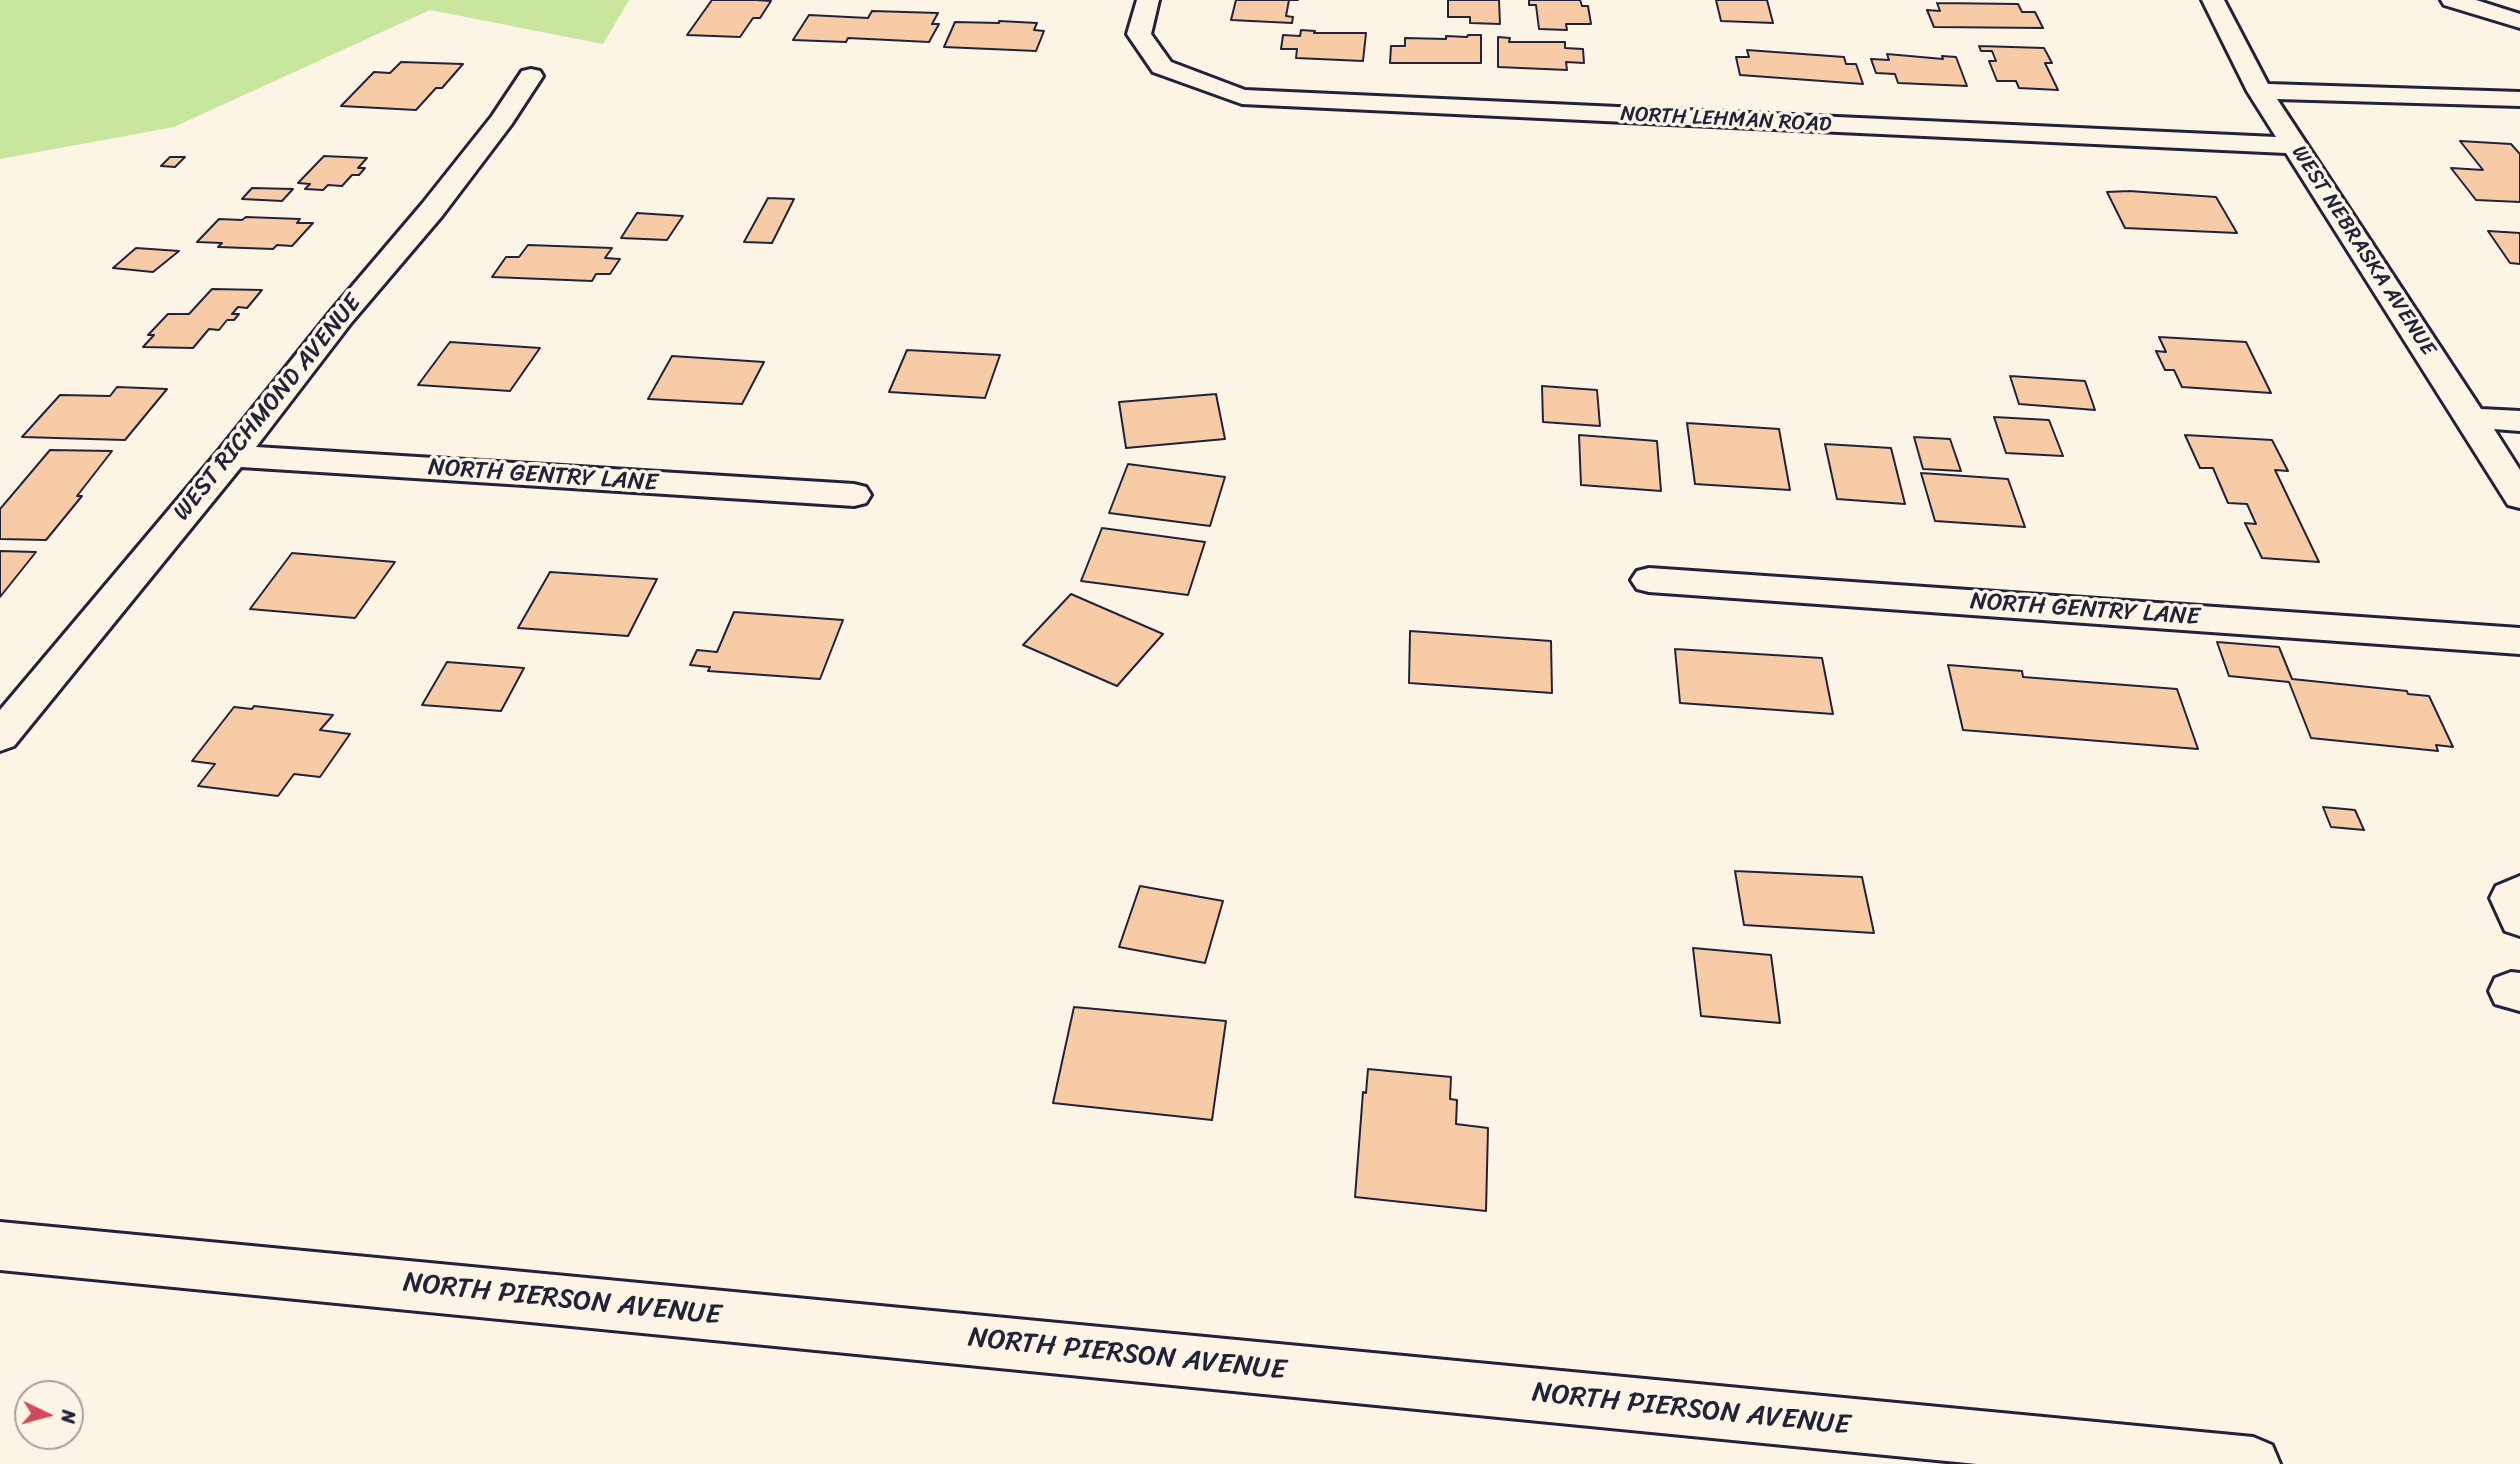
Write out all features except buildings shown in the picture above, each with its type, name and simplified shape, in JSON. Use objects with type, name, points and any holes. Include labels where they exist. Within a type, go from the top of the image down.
[{"type":"street","name":"NORTH LEHMAN ROAD","points":[[1148,0],[1139,34],[1162,67],[1242,97],[2295,146]]},
{"type":"street","name":"WEST NEBRASKA AVENUE","points":[[2213,0],[2259,91],[2520,498]]},
{"type":"street","points":[[2452,0],[2520,21]]},
{"type":"street","name":"WEST RICHMOND AVENUE","points":[[0,736],[232,456],[341,317],[432,210],[502,120],[531,76]]},
{"type":"street","points":[[2259,91],[2520,99]]},
{"type":"street","points":[[2471,418],[2520,421]]},
{"type":"street","name":"NORTH GENTRY LANE","points":[[232,456],[854,495]]},
{"type":"street","name":"NORTH GENTRY LANE","points":[[1650,580],[2520,640]]},
{"type":"street","points":[[2520,893],[2511,898],[2520,918]]},
{"type":"street","name":"NORTH PIERSON AVENUE","points":[[0,1246],[2253,1464]]},
{"type":"green space","points":[[0,0],[629,0],[603,44],[430,10],[174,127],[0,159]]}]
